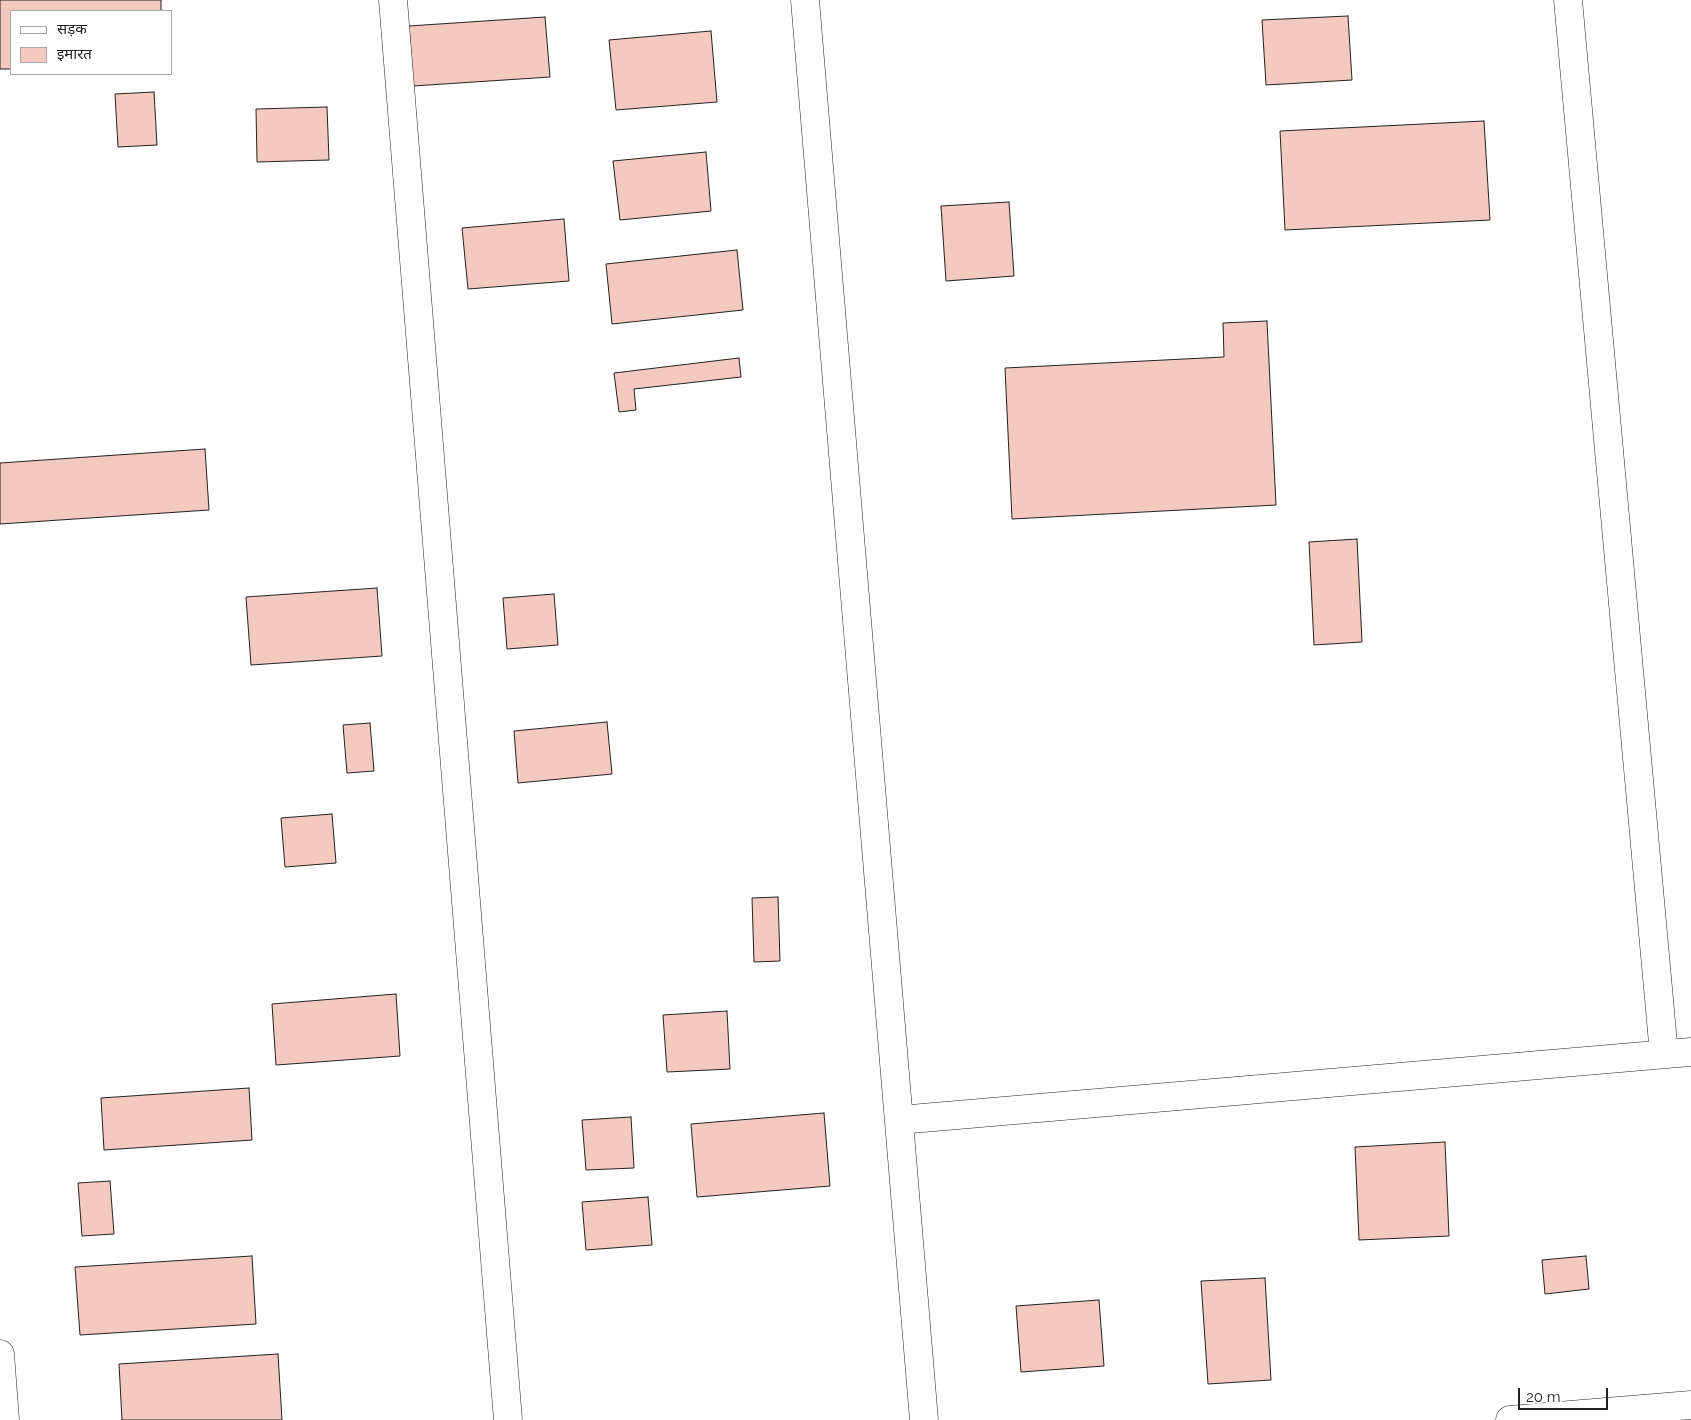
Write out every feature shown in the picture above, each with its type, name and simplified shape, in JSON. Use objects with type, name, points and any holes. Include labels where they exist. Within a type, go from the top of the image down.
[{"type":"street","points":[[393,0],[508,1420]]},
{"type":"street","points":[[805,0],[924,1420]]},
{"type":"street","points":[[1568,0],[1664,1054]]},
{"type":"street","points":[[899,1120],[1691,1052]]},
{"type":"street","points":[[0,1366],[6,1420]]},
{"type":"street","points":[[1510,1420],[1691,1405]]},
{"type":"building","points":[[0,0],[161,0],[161,10],[10,10],[10,69],[0,69]]},
{"type":"building","points":[[1348,16],[1352,80],[1266,85],[1262,20]]},
{"type":"building","points":[[545,17],[550,77],[413,86],[409,26]]},
{"type":"building","points":[[711,31],[717,102],[616,110],[609,40]]},
{"type":"building","points":[[154,92],[157,145],[118,147],[115,94]]},
{"type":"building","points":[[327,107],[329,160],[257,162],[256,109]]},
{"type":"building","points":[[1484,121],[1490,220],[1285,230],[1280,131]]},
{"type":"building","points":[[706,152],[711,211],[620,220],[613,161]]},
{"type":"building","points":[[1009,202],[1014,276],[946,281],[941,206]]},
{"type":"building","points":[[564,219],[569,281],[468,289],[462,228]]},
{"type":"building","points":[[737,250],[743,310],[612,324],[606,264]]},
{"type":"building","points":[[1267,321],[1276,505],[1012,519],[1005,368],[1224,357],[1223,323]]},
{"type":"building","points":[[739,358],[741,377],[634,389],[636,410],[619,412],[614,373]]},
{"type":"building","points":[[205,449],[209,510],[0,524],[0,463]]},
{"type":"building","points":[[1357,539],[1362,642],[1314,645],[1309,542]]},
{"type":"building","points":[[377,588],[382,656],[251,665],[246,597]]},
{"type":"building","points":[[554,594],[558,645],[507,649],[503,598]]},
{"type":"building","points":[[607,722],[612,774],[518,783],[514,731]]},
{"type":"building","points":[[370,723],[374,771],[347,773],[343,725]]},
{"type":"building","points":[[332,814],[336,863],[285,867],[281,818]]},
{"type":"building","points":[[778,897],[780,961],[754,962],[752,898]]},
{"type":"building","points":[[396,994],[400,1056],[276,1065],[272,1004]]},
{"type":"building","points":[[727,1011],[730,1069],[667,1072],[663,1015]]},
{"type":"building","points":[[249,1088],[252,1140],[104,1150],[101,1098]]},
{"type":"building","points":[[824,1113],[830,1186],[697,1197],[691,1124]]},
{"type":"building","points":[[631,1117],[634,1168],[586,1170],[582,1120]]},
{"type":"building","points":[[1445,1142],[1449,1236],[1359,1240],[1355,1147]]},
{"type":"building","points":[[110,1181],[114,1234],[82,1236],[78,1183]]},
{"type":"building","points":[[648,1197],[652,1245],[586,1250],[582,1202]]},
{"type":"building","points":[[252,1256],[256,1324],[80,1335],[75,1267]]},
{"type":"building","points":[[1586,1256],[1589,1289],[1545,1294],[1542,1260]]},
{"type":"building","points":[[1265,1278],[1271,1380],[1208,1384],[1201,1281]]},
{"type":"building","points":[[1099,1300],[1104,1366],[1021,1372],[1016,1306]]},
{"type":"building","points":[[278,1354],[282,1420],[122,1420],[119,1364]]}]
